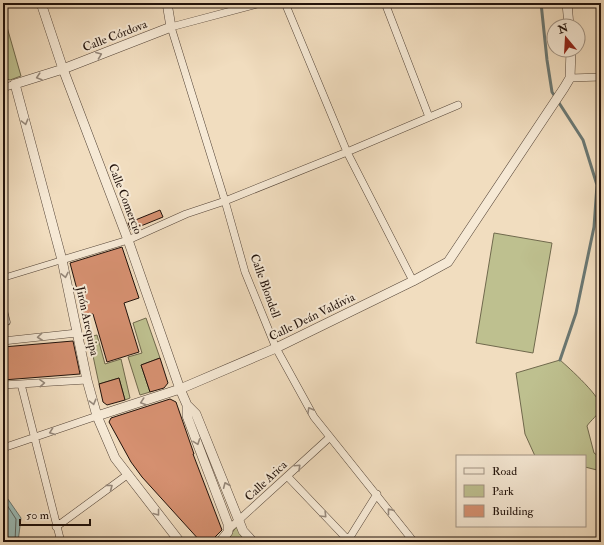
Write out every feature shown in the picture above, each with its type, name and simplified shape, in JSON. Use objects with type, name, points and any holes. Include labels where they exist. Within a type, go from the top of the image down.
[{"type":"street","name":"Calle Comercio","points":[[41,3],[62,69],[128,240],[180,389],[187,405],[196,414],[243,531],[253,542]]},
{"type":"street","name":"Calle Blondell","points":[[167,3],[171,27],[225,201],[245,272],[276,348],[314,417],[414,542]]},
{"type":"street","name":"Calle Córdova","points":[[3,88],[62,69],[171,27],[261,3]]},
{"type":"street","points":[[285,3],[347,152],[413,281]]},
{"type":"street","points":[[385,3],[429,117]]},
{"type":"street","points":[[567,3],[568,18]]},
{"type":"street","points":[[571,58],[570,78],[601,77]]},
{"type":"street","name":"Calle Deán Valdivia","points":[[3,448],[34,439],[97,416],[180,389],[276,348],[440,268],[454,255],[570,78]]},
{"type":"street","name":"Jirón Arequipa","points":[[15,84],[62,260],[87,380],[97,416],[115,458],[180,542]]},
{"type":"street","points":[[3,278],[128,240],[186,214],[225,201],[458,105]]},
{"type":"street","points":[[3,306],[7,322]]},
{"type":"street","points":[[3,341],[77,333]]},
{"type":"street","points":[[3,386],[87,380]]},
{"type":"street","points":[[21,384],[61,542]]},
{"type":"street","name":"Calle Comercio","points":[[187,405],[187,416],[229,529]]},
{"type":"street","name":"Calle Arica","points":[[220,542],[229,529],[239,522],[330,438]]},
{"type":"street","points":[[56,527],[127,475]]},
{"type":"street","points":[[288,477],[347,541],[377,494]]},
{"type":"green space","points":[[3,13],[21,76],[10,80],[4,78],[3,74]]},
{"type":"green space","points":[[494,233],[552,243],[533,353],[476,343]]},
{"type":"green space","points":[[146,318],[160,358],[141,365],[150,392],[140,395],[128,357],[142,353],[133,323]]},
{"type":"green space","points":[[97,335],[105,364],[121,359],[130,398],[125,400],[119,378],[99,384],[89,337]]},
{"type":"green space","points":[[560,360],[585,383],[597,398],[601,409],[587,426],[594,453],[601,458],[601,471],[586,467],[586,455],[535,455],[525,434],[516,373]]},
{"type":"green space","points":[[239,522],[253,542],[224,542],[229,538]]},
{"type":"water","points":[[3,492],[21,518],[18,542],[3,542]]},
{"type":"building","points":[[160,210],[163,217],[131,230],[128,223]]},
{"type":"building","points":[[122,247],[139,298],[124,303],[139,352],[107,362],[93,314],[84,316],[70,263]]},
{"type":"building","points":[[73,341],[80,374],[3,380],[3,347]]},
{"type":"building","points":[[160,358],[168,383],[164,388],[150,392],[141,365]]},
{"type":"building","points":[[119,378],[125,400],[107,405],[103,402],[99,384]]},
{"type":"building","points":[[170,399],[176,402],[193,454],[222,530],[210,542],[201,542],[142,477],[131,462],[109,422],[111,418]]},
{"type":"waterway","points":[[541,3],[552,92],[583,140],[597,185],[594,227],[576,313],[560,360]]}]
